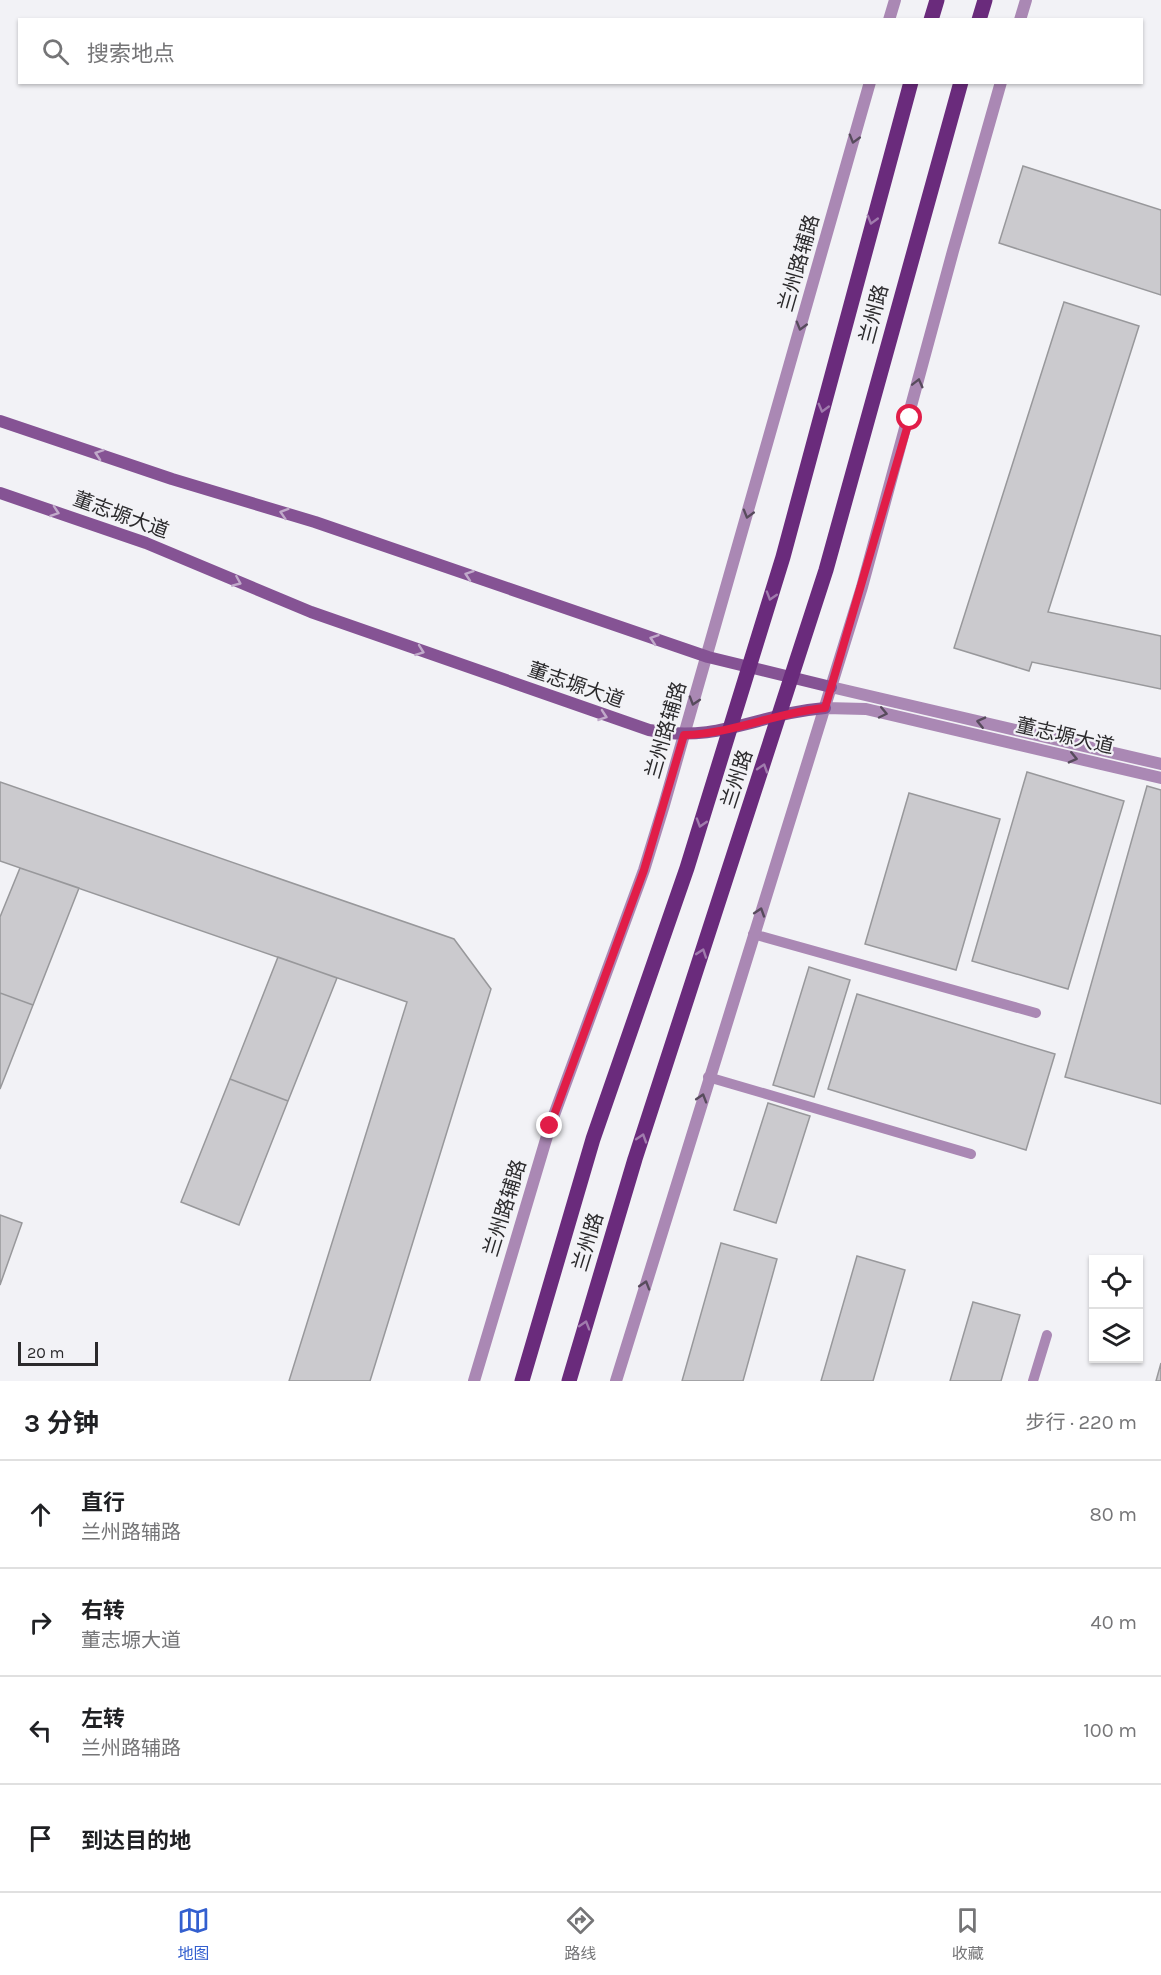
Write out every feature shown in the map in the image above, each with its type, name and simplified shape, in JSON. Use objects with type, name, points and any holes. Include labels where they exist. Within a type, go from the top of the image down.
[{"type":"main road","points":[[932,18],[937,0]]},
{"type":"main road","points":[[980,18],[985,0]]},
{"type":"main road","name":"兰州路","points":[[522,1381],[593,1139],[687,868],[783,557],[910,84]]},
{"type":"main road","name":"兰州路","points":[[569,1381],[635,1159],[826,570],[960,84]]},
{"type":"main road","name":"董志塬大道","points":[[0,421],[172,479],[315,522],[708,657],[831,687]]},
{"type":"main road","name":"董志塬大道","points":[[0,493],[146,543],[311,612],[608,718],[650,730],[684,735],[730,730],[780,714],[825,708]]},
{"type":"street","points":[[891,18],[896,0]]},
{"type":"street","points":[[1021,18],[1026,0]]},
{"type":"street","name":"兰州路辅路","points":[[474,1381],[550,1126],[644,870],[708,657],[869,84]]},
{"type":"street","points":[[616,1381],[708,1077],[825,708],[910,418],[953,251],[1000,84]]},
{"type":"street","name":"董志塬大道","points":[[831,687],[1161,764]]},
{"type":"street","name":"董志塬大道","points":[[825,708],[839,706],[888,714],[1161,778]]},
{"type":"lane","points":[[753,934],[1036,1013]]},
{"type":"lane","points":[[708,1077],[971,1154]]},
{"type":"lane","points":[[1033,1381],[1047,1335]]},
{"type":"building","points":[[1023,166],[1161,210],[1161,295],[999,243]]},
{"type":"building","points":[[1064,302],[1139,326],[1048,612],[1161,636],[1161,689],[1032,662],[1029,671],[954,648]]},
{"type":"building","points":[[1027,772],[1124,801],[1068,989],[972,961]]},
{"type":"building","points":[[0,782],[454,939],[491,989],[370,1381],[289,1381],[407,1002],[0,861]]},
{"type":"building","points":[[1147,786],[1161,790],[1161,1104],[1065,1077]]},
{"type":"building","points":[[909,793],[1000,819],[956,970],[865,944]]},
{"type":"building","points":[[20,868],[79,888],[33,1005],[0,993],[0,917]]},
{"type":"building","points":[[278,957],[337,978],[288,1101],[230,1079]]},
{"type":"building","points":[[809,967],[850,980],[814,1097],[773,1085]]},
{"type":"building","points":[[0,993],[33,1005],[0,1089]]},
{"type":"building","points":[[857,994],[1055,1054],[1026,1150],[828,1089]]},
{"type":"building","points":[[230,1079],[288,1101],[239,1225],[181,1202]]},
{"type":"building","points":[[768,1103],[810,1116],[776,1223],[734,1210]]},
{"type":"building","points":[[0,1215],[22,1223],[0,1285]]},
{"type":"building","points":[[721,1243],[777,1259],[743,1381],[682,1381]]},
{"type":"building","points":[[857,1256],[905,1270],[873,1381],[821,1381]]},
{"type":"building","points":[[973,1302],[1020,1315],[1001,1381],[950,1381]]},
{"type":"building","points":[[1161,1363],[1161,1381],[1156,1381]]},
{"type":"route","points":[[550,1126],[598,990],[644,870],[684,735],[730,730],[780,714],[825,708],[910,418]]}]
